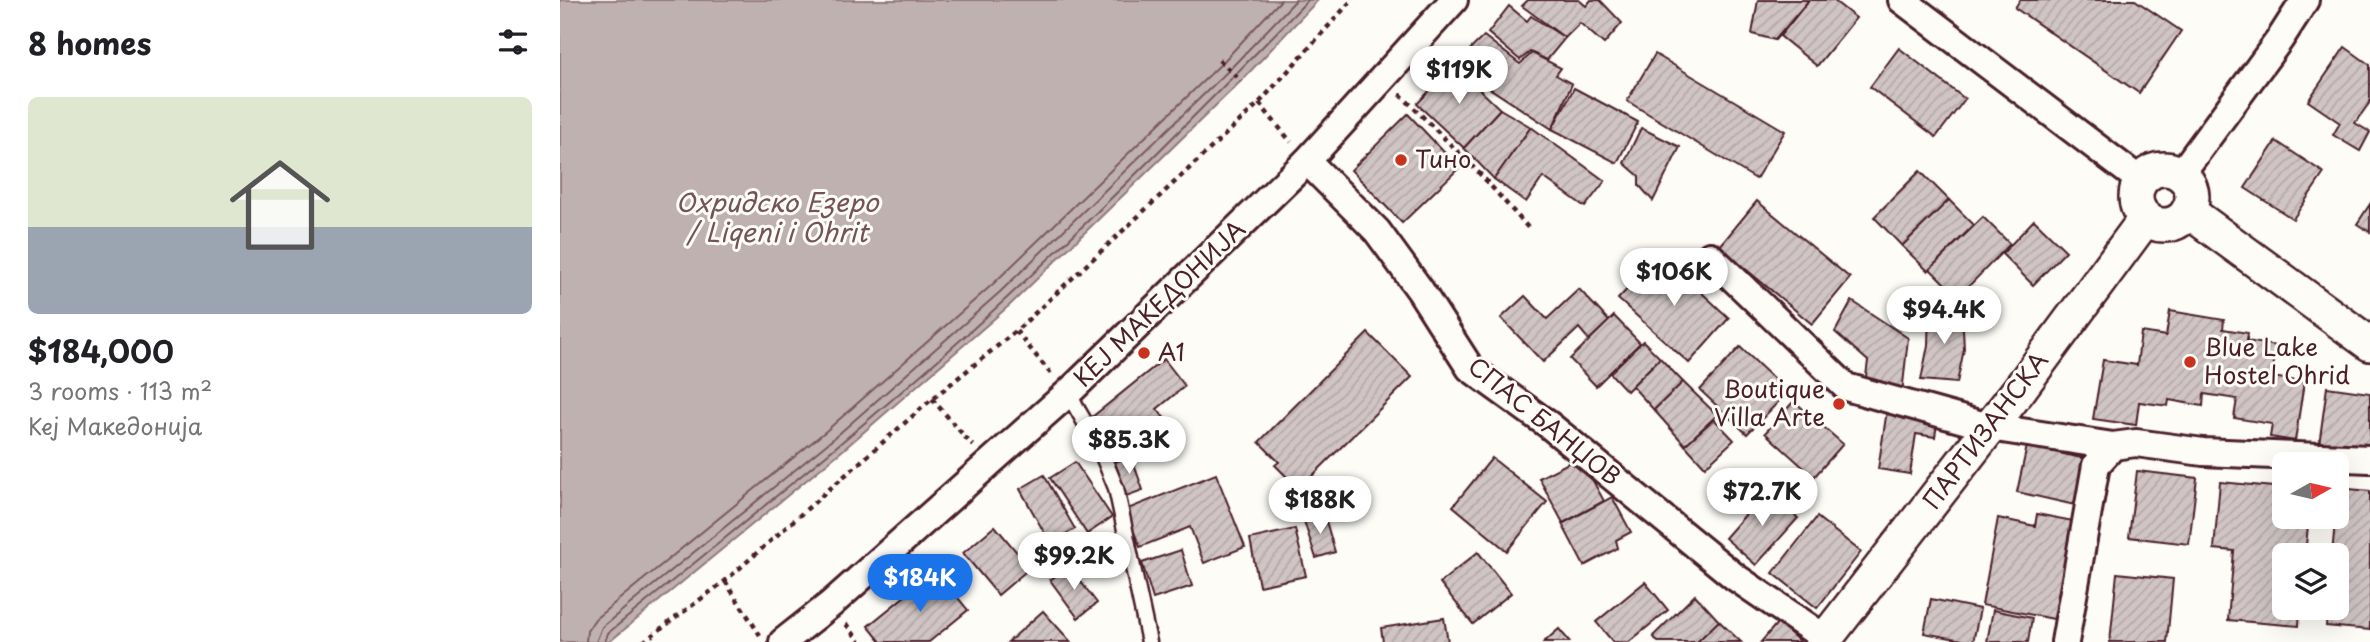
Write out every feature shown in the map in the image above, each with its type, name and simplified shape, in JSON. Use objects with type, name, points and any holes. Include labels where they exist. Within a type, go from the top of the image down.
[{"type":"street","name":"КЕЈ МАКЕДОНИЈА","points":[[783,642],[831,604],[1068,393],[1307,161],[1454,0]]},
{"type":"street","points":[[1902,0],[2141,181]]},
{"type":"street","points":[[2180,175],[2280,40],[2305,0]]},
{"type":"street","name":"СПАС БАНЏОВ","points":[[1307,161],[1377,231],[1420,290],[1470,368],[1549,425],[1735,577],[1832,641]]},
{"type":"street","points":[[2164,169],[2180,175],[2192,195],[2188,211],[2168,225],[2152,223],[2137,205],[2137,189],[2141,181],[2155,171],[2164,169]]},
{"type":"street","points":[[2188,211],[2370,344]]},
{"type":"street","name":"ПАРТИЗАНСКА","points":[[1832,641],[2146,218]]},
{"type":"street","points":[[1710,257],[1846,387],[1989,427],[2112,446],[2136,443],[2203,452],[2370,459]]},
{"type":"street","points":[[2065,642],[2096,465],[2112,446]]},
{"type":"lane","points":[[1068,393],[1100,449],[1116,488],[1149,642]]},
{"type":"path","points":[[643,642],[725,581],[932,399],[1016,331],[1259,103],[1352,0]]},
{"type":"path","points":[[1219,60],[1241,81]]},
{"type":"path","points":[[1382,77],[1482,176],[1531,231]]},
{"type":"path","points":[[1259,103],[1307,161]]},
{"type":"path","points":[[1016,331],[1068,393]]},
{"type":"path","points":[[932,399],[989,464]]},
{"type":"path","points":[[725,581],[764,642]]},
{"type":"water","name":"Охридско Езеро / Liqeni i Ohrit","points":[[560,0],[1318,0],[1241,81],[1011,304],[843,450],[609,642],[560,642]]},
{"type":"building","points":[[1528,0],[1579,0],[1586,6],[1591,0],[1600,0],[1622,23],[1604,44],[1580,23],[1565,38],[1522,6]]},
{"type":"building","points":[[1758,0],[1809,0],[1775,40],[1752,34]]},
{"type":"building","points":[[1809,0],[1833,0],[1856,18],[1817,66],[1780,36]]},
{"type":"building","points":[[2020,0],[2135,0],[2181,31],[2139,93],[2015,8]]},
{"type":"building","points":[[1509,6],[1527,21],[1531,16],[1565,38],[1547,60],[1530,52],[1520,60],[1488,33]]},
{"type":"building","points":[[1484,36],[1520,64],[1532,53],[1561,68],[1556,75],[1572,84],[1552,129],[1454,65]]},
{"type":"building","points":[[2345,47],[2370,65],[2370,102],[2355,123],[2370,132],[2360,151],[2333,135],[2340,123],[2308,101]]},
{"type":"building","points":[[1899,48],[1965,99],[1936,137],[1870,87]]},
{"type":"building","points":[[1655,54],[1785,131],[1756,179],[1627,101]]},
{"type":"building","points":[[1454,65],[1500,109],[1464,148],[1417,104]]},
{"type":"building","points":[[1574,88],[1638,122],[1617,163],[1552,129]]},
{"type":"building","points":[[1500,109],[1531,127],[1494,179],[1464,148]]},
{"type":"building","points":[[1408,114],[1459,168],[1402,223],[1351,170]]},
{"type":"building","points":[[1531,127],[1605,181],[1585,207],[1543,177],[1526,202],[1494,179]]},
{"type":"building","points":[[1641,128],[1680,147],[1653,201],[1639,185],[1639,176],[1624,163]]},
{"type":"building","points":[[2276,141],[2324,173],[2293,219],[2245,188]]},
{"type":"building","points":[[1920,171],[1949,200],[1902,246],[1874,217]]},
{"type":"building","points":[[1949,200],[1974,225],[1928,271],[1902,246]]},
{"type":"building","points":[[1757,201],[1850,278],[1812,324],[1719,247]]},
{"type":"building","points":[[2370,204],[2370,232],[2357,224]]},
{"type":"building","points":[[1983,217],[2010,244],[1958,297],[1930,269]]},
{"type":"building","points":[[2034,220],[2066,251],[2033,285],[2002,254]]},
{"type":"building","points":[[1660,254],[1729,318],[1689,363],[1618,299]]},
{"type":"building","points":[[1579,289],[1609,321],[1589,340],[1579,328],[1543,362],[1501,318],[1525,296],[1547,319]]},
{"type":"building","points":[[1852,301],[1908,338],[1902,394],[1865,384],[1868,361],[1835,332]]},
{"type":"building","points":[[1929,307],[1962,310],[1964,349],[1957,383],[1921,380],[1928,345]]},
{"type":"building","points":[[2170,311],[2224,320],[2223,329],[2248,333],[2247,341],[2276,346],[2272,377],[2304,382],[2295,441],[2270,437],[2272,424],[2234,418],[2237,399],[2204,394],[2203,406],[2169,400],[2168,406],[2139,402],[2136,425],[2093,419],[2103,360],[2137,365],[2141,332],[2166,336]]},
{"type":"building","points":[[1614,316],[1640,343],[1596,386],[1570,359]]},
{"type":"building","points":[[1368,333],[1412,377],[1299,489],[1275,465],[1279,462],[1259,442]]},
{"type":"building","points":[[1643,341],[1660,358],[1627,391],[1610,373]]},
{"type":"building","points":[[1740,347],[1788,392],[1747,434],[1700,390]]},
{"type":"building","points":[[1660,358],[1683,382],[1654,410],[1632,386]]},
{"type":"building","points":[[1164,359],[1185,386],[1157,409],[1174,430],[1144,453],[1132,439],[1112,455],[1086,422]]},
{"type":"building","points":[[1683,382],[1717,415],[1685,445],[1654,410]]},
{"type":"building","points":[[2327,387],[2370,393],[2370,452],[2319,445]]},
{"type":"building","points":[[1794,401],[1843,444],[1814,477],[1765,433]]},
{"type":"building","points":[[1887,410],[1938,417],[1935,437],[1916,434],[1910,474],[1878,469]]},
{"type":"building","points":[[1714,419],[1734,440],[1705,467],[1685,445]]},
{"type":"building","points":[[2027,446],[2086,459],[2075,505],[2017,492]]},
{"type":"building","points":[[1131,456],[1143,490],[1126,496],[1115,462]]},
{"type":"building","points":[[1580,457],[1604,501],[1563,523],[1539,478]]},
{"type":"building","points":[[1492,458],[1547,502],[1507,551],[1453,506]]},
{"type":"building","points":[[1075,462],[1112,517],[1087,534],[1050,478]]},
{"type":"building","points":[[2137,471],[2197,478],[2189,544],[2129,537]]},
{"type":"building","points":[[1216,474],[1245,547],[1204,563],[1190,527],[1140,547],[1125,510]]},
{"type":"building","points":[[1044,475],[1075,529],[1050,543],[1020,489]]},
{"type":"building","points":[[2220,482],[2272,487],[2272,529],[2308,529],[2306,543],[2272,543],[2272,620],[2299,620],[2299,626],[2228,620],[2234,551],[2214,549]]},
{"type":"building","points":[[2349,489],[2370,491],[2370,630],[2326,626],[2327,620],[2349,620],[2349,543],[2333,543],[2334,529],[2349,529]]},
{"type":"building","points":[[1767,490],[1798,518],[1756,565],[1725,538]]},
{"type":"building","points":[[1612,497],[1631,532],[1616,540],[1618,548],[1584,566],[1562,524]]},
{"type":"building","points":[[1324,514],[1335,552],[1316,558],[1304,521]]},
{"type":"building","points":[[2037,514],[2073,521],[2054,619],[1982,605],[1998,518],[2035,526]]},
{"type":"building","points":[[1817,517],[1861,552],[1817,608],[1773,573]]},
{"type":"building","points":[[995,526],[1030,568],[998,595],[963,553]]},
{"type":"building","points":[[1295,529],[1306,576],[1259,586],[1250,539]]},
{"type":"building","points":[[1181,550],[1192,586],[1153,599],[1142,563]]},
{"type":"building","points":[[1478,552],[1511,593],[1473,624],[1440,583]]},
{"type":"building","points":[[1069,566],[1097,603],[1078,618],[1050,580]]},
{"type":"building","points":[[936,571],[968,610],[929,642],[881,642],[868,626]]},
{"type":"building","points":[[2117,573],[2173,579],[2167,642],[2110,642]]},
{"type":"building","points":[[1645,582],[1668,610],[1629,642],[1613,642],[1596,622]]},
{"type":"building","points":[[1695,595],[1719,621],[1697,642],[1658,642],[1653,636]]},
{"type":"building","points":[[1931,599],[1980,609],[1973,642],[1924,633]]},
{"type":"building","points":[[1993,610],[2032,618],[2028,642],[1987,642]]},
{"type":"building","points":[[1043,611],[1071,642],[1008,642]]},
{"type":"building","points":[[1444,618],[1448,642],[1383,642],[1381,628]]},
{"type":"building","points":[[1719,621],[1741,642],[1697,642]]},
{"type":"building","points":[[1778,622],[1800,642],[1761,642]]},
{"type":"building","points":[[1559,629],[1570,642],[1544,642]]},
{"type":"place","name":"Тино","points":[[1401,160]]},
{"type":"place","name":"A1","points":[[1144,353]]},
{"type":"place","name":"Blue Lake Hostel Ohrid","points":[[2190,362]]},
{"type":"place","name":"Boutique Villa Arte","points":[[1839,404]]}]
